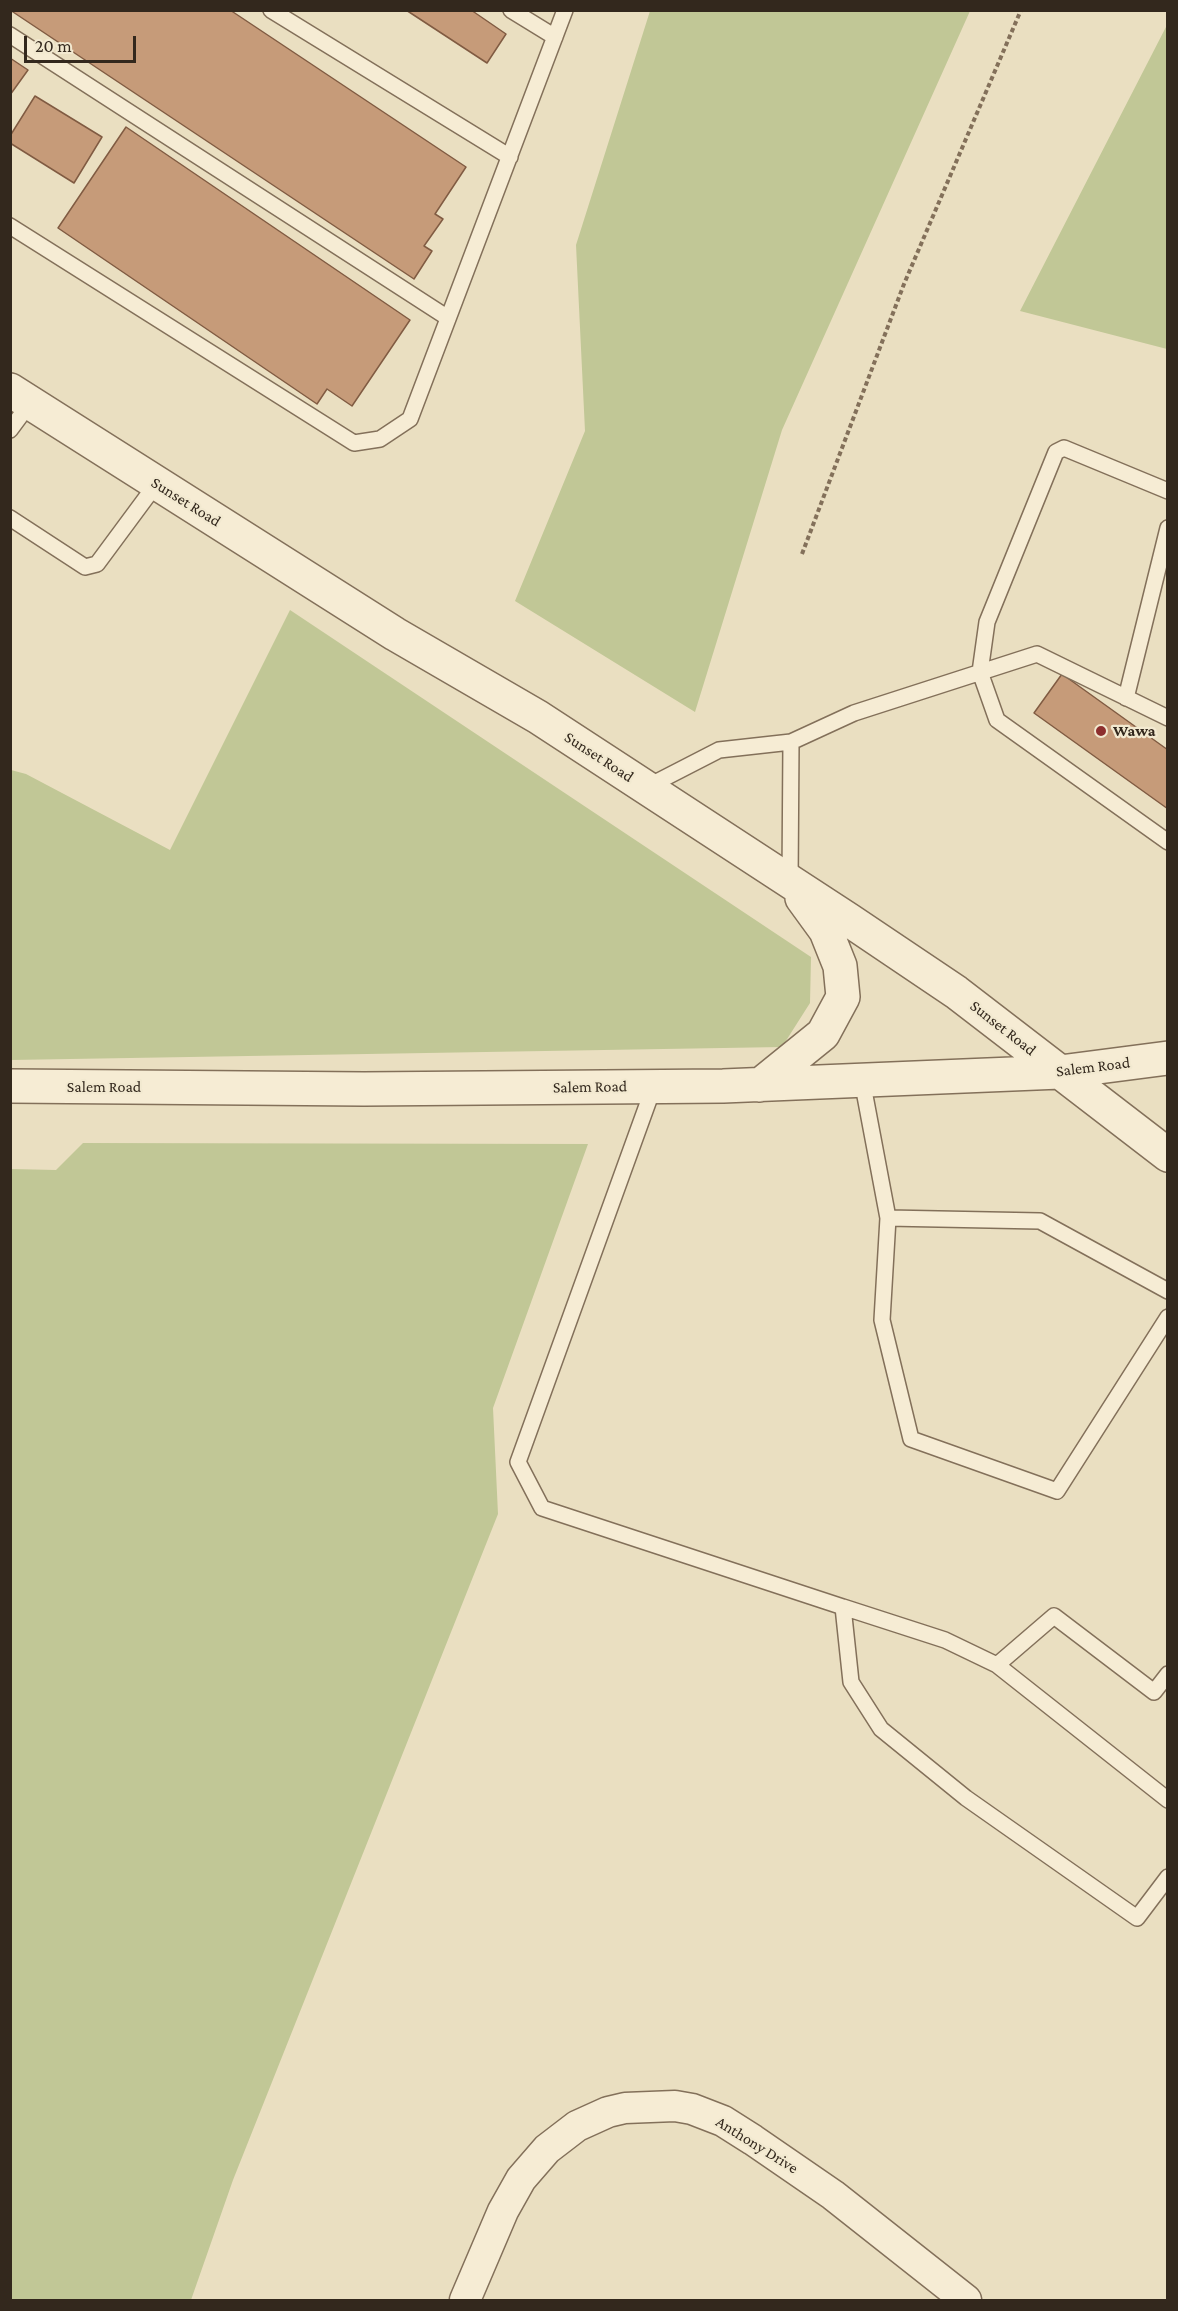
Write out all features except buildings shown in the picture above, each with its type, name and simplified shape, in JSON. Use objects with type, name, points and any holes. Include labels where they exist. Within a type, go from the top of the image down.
[{"type":"street","name":"Sunset Road","points":[[20,396],[395,634],[538,717],[647,787],[956,992],[1167,1155]]},
{"type":"street","points":[[760,1084],[823,1034],[843,997],[840,966],[826,931],[790,882]]},
{"type":"street","name":"Salem Road","points":[[10,1086],[353,1089],[760,1084],[1060,1072],[1167,1058]]},
{"type":"street","name":"Anthony Drive","points":[[465,2301],[507,2202],[521,2179],[547,2149],[577,2126],[609,2112],[625,2108],[675,2106],[692,2109],[723,2121],[753,2140],[833,2195],[966,2301]]},
{"type":"lane","points":[[271,10],[510,157]]},
{"type":"lane","points":[[511,10],[555,38]]},
{"type":"lane","points":[[10,226],[354,443],[380,439],[410,419],[565,10]]},
{"type":"lane","points":[[10,35],[448,318]]},
{"type":"lane","points":[[10,430],[20,396]]},
{"type":"lane","points":[[1167,491],[1064,448],[1056,452],[987,622],[980,672],[997,720],[1167,842]]},
{"type":"lane","points":[[10,518],[85,567],[97,564],[157,483]]},
{"type":"lane","points":[[1126,698],[1167,528]]},
{"type":"lane","points":[[647,787],[719,750],[791,742],[854,713],[1037,654],[1167,718]]},
{"type":"lane","points":[[790,882],[791,742]]},
{"type":"lane","points":[[862,1080],[888,1218],[882,1320],[911,1439],[1057,1491],[1167,1317]]},
{"type":"lane","points":[[654,1086],[518,1462],[542,1508],[945,1640],[997,1665],[1167,1800]]},
{"type":"lane","points":[[888,1218],[1040,1221],[1167,1291]]},
{"type":"lane","points":[[843,1607],[850,1682],[881,1729],[966,1798],[1137,1918],[1167,1877]]},
{"type":"lane","points":[[997,1665],[1054,1616],[1154,1692],[1167,1674]]},
{"type":"path","points":[[802,554],[904,284],[1021,10]]},
{"type":"green space","points":[[650,11],[970,11],[782,430],[695,712],[515,601],[585,431],[576,245]]},
{"type":"green space","points":[[1167,25],[1167,349],[1020,311]]},
{"type":"green space","points":[[290,610],[811,957],[810,1003],[782,1047],[11,1060],[10,819],[13,811],[11,816],[11,770],[26,774],[170,850]]},
{"type":"green space","points":[[83,1143],[588,1144],[493,1408],[498,1514],[233,2180],[191,2300],[11,2300],[11,1169],[56,1170]]},
{"type":"place","name":"Wawa","points":[[1101,731]]}]
